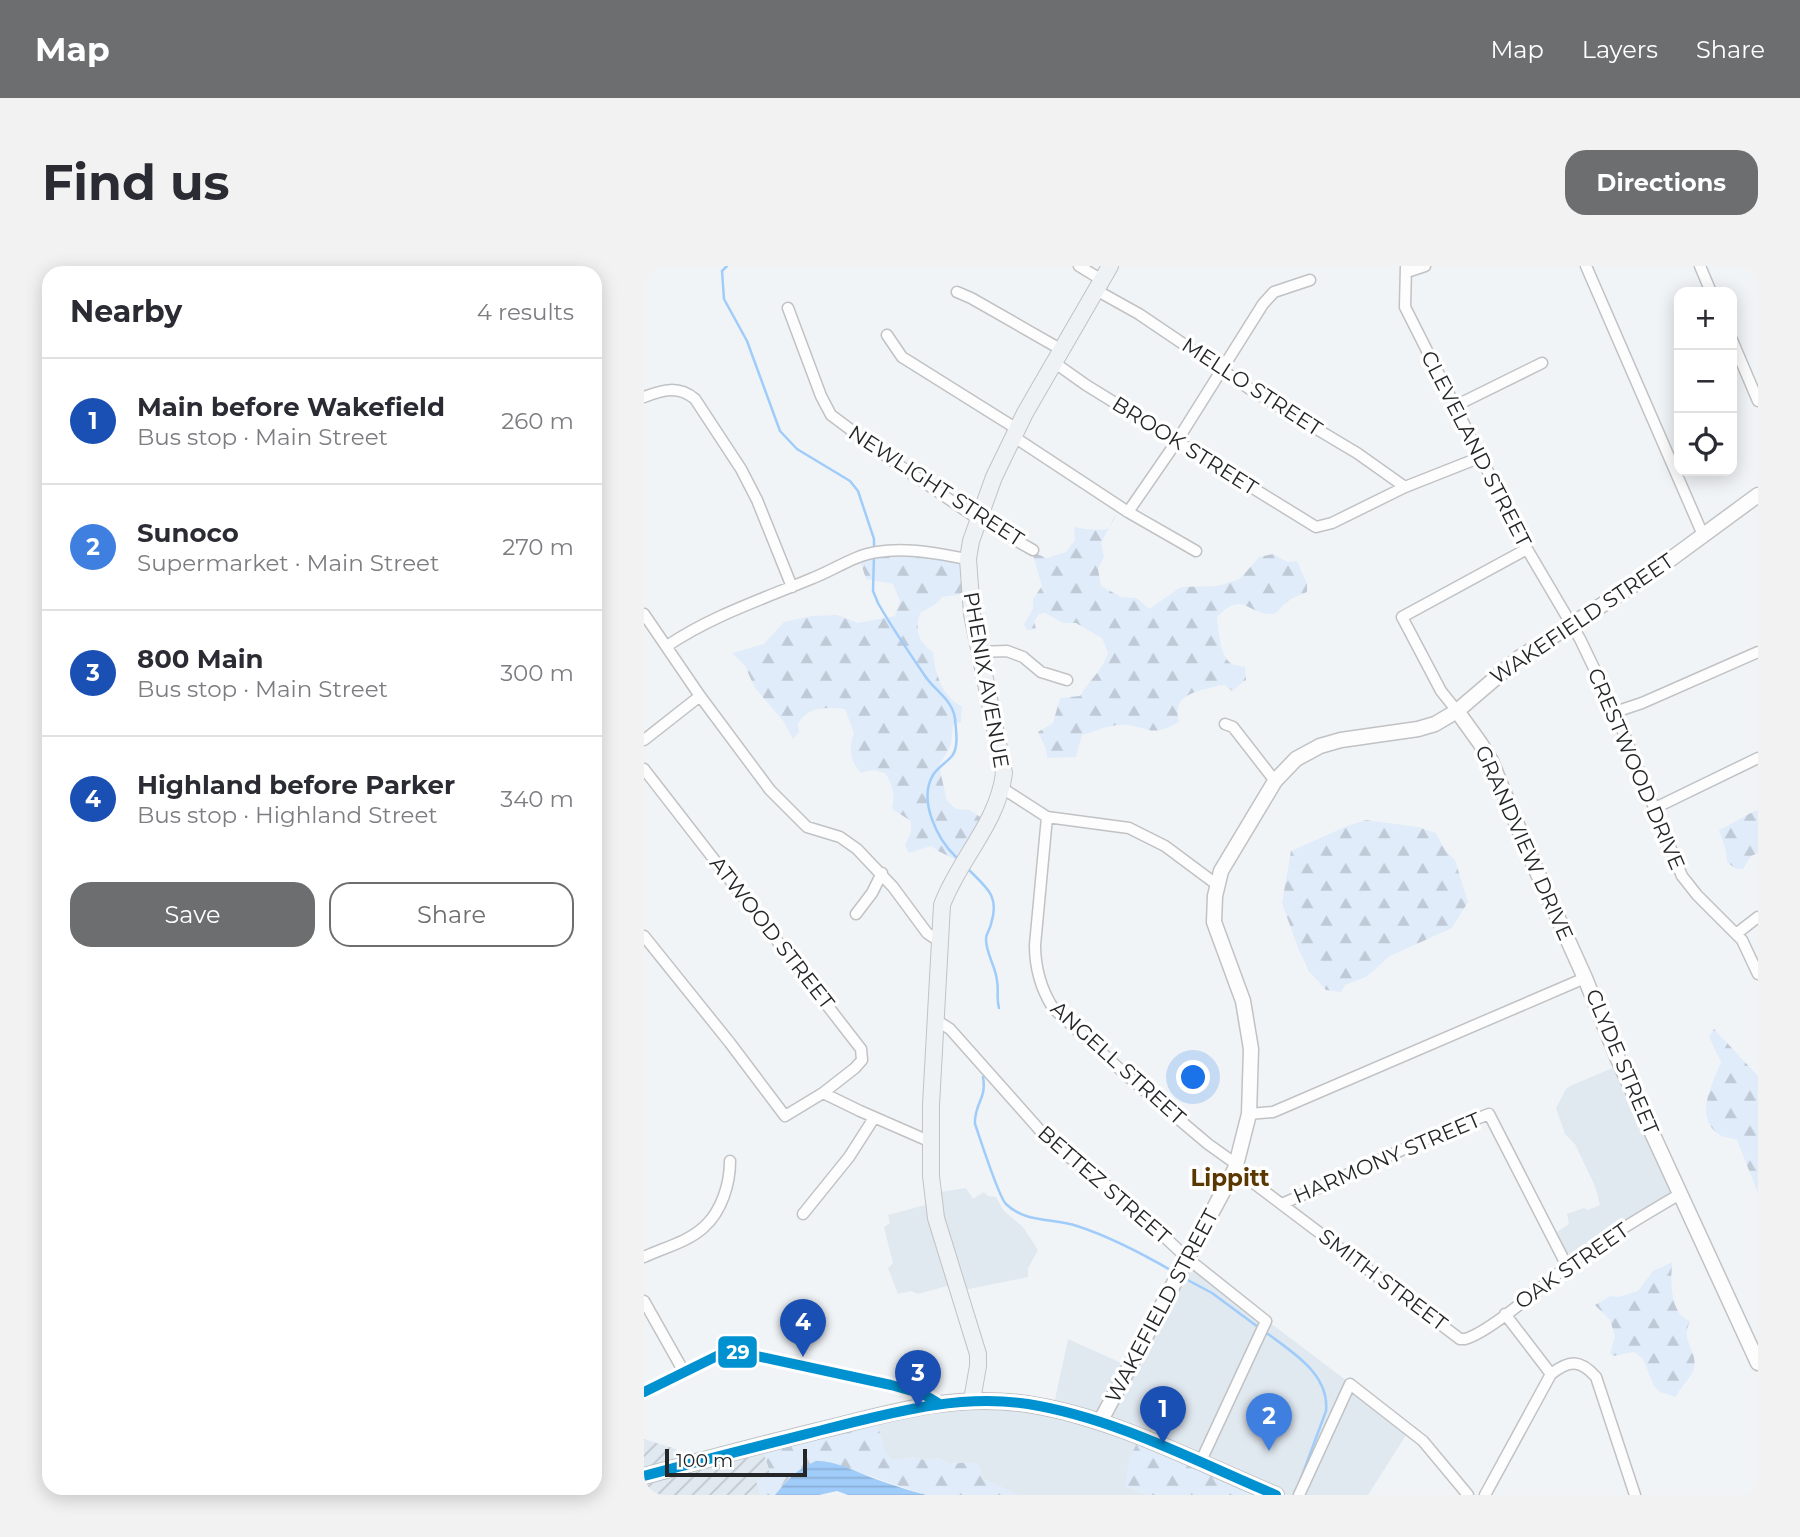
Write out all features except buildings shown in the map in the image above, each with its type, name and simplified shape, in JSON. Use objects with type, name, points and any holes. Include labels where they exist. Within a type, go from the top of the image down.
[{"type":"main road","name":"PHENIX AVENUE","points":[[972,1401],[978,1354],[936,1218],[931,1176],[942,905],[993,813],[1002,788],[1003,773],[978,652],[968,559],[971,541],[994,477],[1025,413],[1103,278]]},
{"type":"main road","points":[[644,1476],[880,1414],[938,1403],[972,1401],[1027,1404],[1100,1422],[1276,1495]]},
{"type":"street","name":"MELLO STREET","points":[[1079,266],[1103,278],[1139,314],[1253,390],[1394,477],[1405,487]]},
{"type":"street","points":[[1407,269],[1425,266]]},
{"type":"street","points":[[1586,266],[1703,535]]},
{"type":"street","points":[[1700,266],[1709,287]]},
{"type":"street","name":"CLEVELAND STREET","points":[[1407,269],[1405,307],[1527,549],[1570,626]]},
{"type":"street","points":[[1128,512],[1270,296],[1310,280]]},
{"type":"street","name":"BROOK STREET","points":[[957,292],[971,298],[1058,356],[1086,385],[1316,527],[1332,523],[1405,487]]},
{"type":"street","name":"NEWLIGHT STREET","points":[[788,308],[821,396],[831,415],[890,460],[978,519],[1032,550]]},
{"type":"street","points":[[887,335],[902,357],[1128,512],[1196,551]]},
{"type":"street","points":[[1736,350],[1758,401]]},
{"type":"street","points":[[1455,407],[1542,363]]},
{"type":"street","points":[[644,397],[659,391],[678,389],[695,399],[741,469],[757,500],[792,587]]},
{"type":"street","points":[[1405,487],[1481,457]]},
{"type":"street","name":"WAKEFIELD STREET","points":[[1100,1422],[1236,1166],[1249,1114],[1251,1083],[1248,1025],[1243,1001],[1214,922],[1216,884],[1221,871],[1275,781],[1296,759],[1320,746],[1342,740],[1418,729],[1435,724],[1457,711],[1519,658],[1649,575],[1758,495]]},
{"type":"street","points":[[667,646],[703,624],[879,551],[907,549],[968,559]]},
{"type":"street","points":[[1457,711],[1426,664],[1402,617],[1527,549]]},
{"type":"street","points":[[644,614],[700,696],[771,790],[807,827],[840,837],[882,873],[927,933],[939,941]]},
{"type":"street","name":"CRESTWOOD DRIVE","points":[[1570,626],[1580,639],[1615,712],[1686,883],[1736,934],[1746,947],[1758,974]]},
{"type":"street","points":[[978,652],[1007,651],[1023,657],[1041,672],[1067,680]]},
{"type":"street","points":[[1615,712],[1642,703],[1758,652]]},
{"type":"street","points":[[644,740],[700,696]]},
{"type":"street","name":"GRANDVIEW DRIVE","points":[[1457,711],[1491,761],[1528,855],[1585,978]]},
{"type":"street","points":[[1225,724],[1233,727],[1275,781]]},
{"type":"street","points":[[1655,808],[1758,758]]},
{"type":"street","name":"ATWOOD STREET","points":[[644,769],[861,1049],[862,1060],[823,1093]]},
{"type":"street","points":[[1002,788],[1047,817],[1129,828],[1165,846],[1216,884]]},
{"type":"street","name":"ANGELL STREET","points":[[1047,817],[1035,960],[1046,996],[1053,1008],[1072,1027],[1236,1166]]},
{"type":"street","points":[[856,914],[872,893],[882,873]]},
{"type":"street","points":[[1736,934],[1758,917]]},
{"type":"street","points":[[644,936],[785,1116],[823,1093],[931,1142]]},
{"type":"street","name":"CLYDE STREET","points":[[1249,1114],[1273,1112],[1585,978],[1618,1059],[1758,1363]]},
{"type":"street","name":"BETTEZ STREET","points":[[936,1020],[950,1028],[1020,1105],[1040,1132],[1122,1197],[1187,1258],[1266,1321],[1200,1463]]},
{"type":"street","name":"HARMONY STREET","points":[[1282,1204],[1393,1153],[1489,1114],[1567,1266]]},
{"type":"street","points":[[803,1214],[847,1159],[874,1118]]},
{"type":"street","points":[[644,1257],[705,1227],[730,1181],[730,1161]]},
{"type":"street","name":"SMITH STREET","points":[[1236,1166],[1460,1339],[1465,1339]]},
{"type":"street","name":"OAK STREET","points":[[1465,1339],[1505,1314],[1567,1266],[1680,1194]]},
{"type":"street","points":[[644,1301],[684,1372]]},
{"type":"street","points":[[1505,1314],[1551,1374]]},
{"type":"street","points":[[644,1392],[723,1353],[738,1352],[891,1385],[923,1394],[938,1403]]},
{"type":"street","points":[[1485,1495],[1551,1374],[1574,1363],[1588,1368],[1596,1377],[1635,1495]]},
{"type":"street","points":[[1298,1495],[1350,1384],[1423,1441],[1468,1495]]},
{"type":"shaded area","points":[[1620,1065],[1679,1193],[1566,1264],[1554,1234],[1569,1224],[1567,1214],[1600,1205],[1595,1186],[1575,1144],[1565,1134],[1556,1108],[1570,1086]]},
{"type":"shaded area","points":[[966,1188],[973,1199],[984,1192],[988,1196],[996,1197],[1004,1211],[1023,1227],[1038,1250],[1028,1268],[1028,1277],[959,1291],[954,1284],[918,1294],[911,1291],[898,1294],[888,1268],[893,1263],[884,1227],[890,1223],[888,1215],[933,1203],[933,1193]]},
{"type":"shaded area","points":[[1186,1259],[1347,1381],[1408,1432],[1368,1495],[1277,1495],[1125,1486],[1147,1495],[1019,1495],[983,1479],[978,1465],[971,1462],[950,1464],[938,1458],[925,1460],[912,1457],[892,1460],[885,1452],[875,1416],[936,1402],[1053,1409],[1068,1339],[1128,1366]]},
{"type":"shaded area","points":[[644,1439],[679,1450],[687,1463],[761,1445],[770,1473],[756,1481],[761,1495],[644,1495]]},
{"type":"green space","points":[[1120,508],[1101,543],[1104,557],[1098,569],[1101,586],[1121,597],[1137,598],[1149,609],[1181,587],[1218,586],[1240,579],[1259,557],[1273,554],[1288,562],[1297,561],[1307,584],[1307,592],[1291,599],[1273,614],[1262,613],[1239,604],[1226,609],[1217,617],[1225,657],[1234,665],[1245,667],[1246,680],[1232,691],[1225,685],[1220,685],[1188,695],[1179,705],[1179,722],[1161,730],[1129,725],[1111,726],[1082,735],[1076,757],[1047,758],[1038,732],[1053,723],[1060,698],[1080,696],[1108,653],[1102,638],[1076,623],[1063,623],[1045,613],[1039,614],[1034,621],[1036,629],[1027,630],[1024,624],[1033,609],[1033,599],[1042,586],[1032,552],[1047,558],[1066,552],[1075,540],[1074,527],[1108,529]]},
{"type":"green space","points":[[874,551],[966,557],[970,593],[942,597],[936,604],[920,613],[918,625],[921,640],[933,652],[935,667],[945,691],[962,706],[961,722],[953,725],[951,745],[939,766],[947,801],[956,809],[970,810],[986,821],[961,862],[931,846],[909,853],[905,845],[911,832],[911,821],[892,809],[893,790],[885,773],[873,770],[861,773],[854,764],[851,745],[854,733],[845,709],[825,708],[807,713],[798,723],[799,732],[793,739],[784,722],[755,688],[745,666],[732,653],[764,644],[784,622],[812,616],[837,615],[858,623],[895,616],[900,601],[893,584],[866,579],[859,557]]},
{"type":"green space","points":[[1758,810],[1758,853],[1751,856],[1743,869],[1736,869],[1727,862],[1719,830]]},
{"type":"green space","points":[[1366,820],[1418,827],[1436,833],[1445,850],[1455,860],[1468,902],[1452,928],[1390,956],[1366,977],[1345,985],[1341,992],[1326,990],[1309,971],[1282,903],[1291,851]]},
{"type":"green space","points":[[1714,1029],[1758,1076],[1758,1193],[1737,1140],[1720,1135],[1708,1120],[1707,1101],[1721,1062],[1709,1037]]},
{"type":"green space","points":[[1672,1262],[1673,1296],[1678,1311],[1690,1321],[1687,1335],[1695,1362],[1693,1372],[1676,1397],[1660,1392],[1654,1386],[1643,1359],[1634,1352],[1613,1356],[1610,1353],[1615,1336],[1610,1320],[1595,1305],[1610,1296],[1619,1297],[1638,1291],[1653,1271]]},
{"type":"green space","points":[[875,1416],[885,1451],[892,1460],[912,1457],[925,1460],[938,1458],[950,1464],[971,1462],[978,1465],[983,1479],[1019,1495],[926,1495],[826,1461],[789,1478],[775,1495],[761,1495],[756,1481],[770,1472],[761,1445]]},
{"type":"green space","points":[[1140,1437],[1259,1487],[1255,1495],[1147,1495],[1125,1486],[1129,1459]]},
{"type":"water","points":[[816,1461],[842,1466],[926,1495],[848,1495],[837,1491],[819,1495],[775,1495],[793,1475]]},
{"type":"waterway","points":[[727,266],[722,271],[724,299],[747,341],[780,431],[797,449],[850,481],[858,491],[874,539],[874,549]]},
{"type":"waterway","points":[[874,555],[873,591],[878,603],[925,676],[954,712],[956,748],[952,756],[933,775],[928,796],[936,830],[956,857]]},
{"type":"waterway","points":[[968,869],[986,887],[993,899],[993,914],[986,939],[996,976],[999,1008]]},
{"type":"waterway","points":[[983,1077],[983,1091],[975,1124],[994,1180],[1006,1204],[1030,1217],[1077,1226],[1102,1235],[1174,1272]]},
{"type":"waterway","points":[[1182,1277],[1212,1293],[1258,1327]]},
{"type":"waterway","points":[[1264,1331],[1306,1364],[1322,1385],[1326,1397],[1326,1411],[1300,1481]]},
{"type":"transit line","name":"29","points":[[644,1392],[723,1353],[738,1352],[891,1385],[923,1394],[938,1403]]},
{"type":"transit line","name":"29","points":[[644,1476],[906,1410],[954,1403],[1003,1401],[1092,1419],[1185,1455],[1276,1495]]},
{"type":"place","name":"Highland before Parker","points":[[803,1357]]},
{"type":"place","name":"800 Main","points":[[918,1408]]},
{"type":"place","name":"Main before Wakefield","points":[[1163,1444]]},
{"type":"place","name":"Sunoco","points":[[1269,1451]]},
{"type":"district","name":"Lippitt","points":[[1230,1178]]}]
